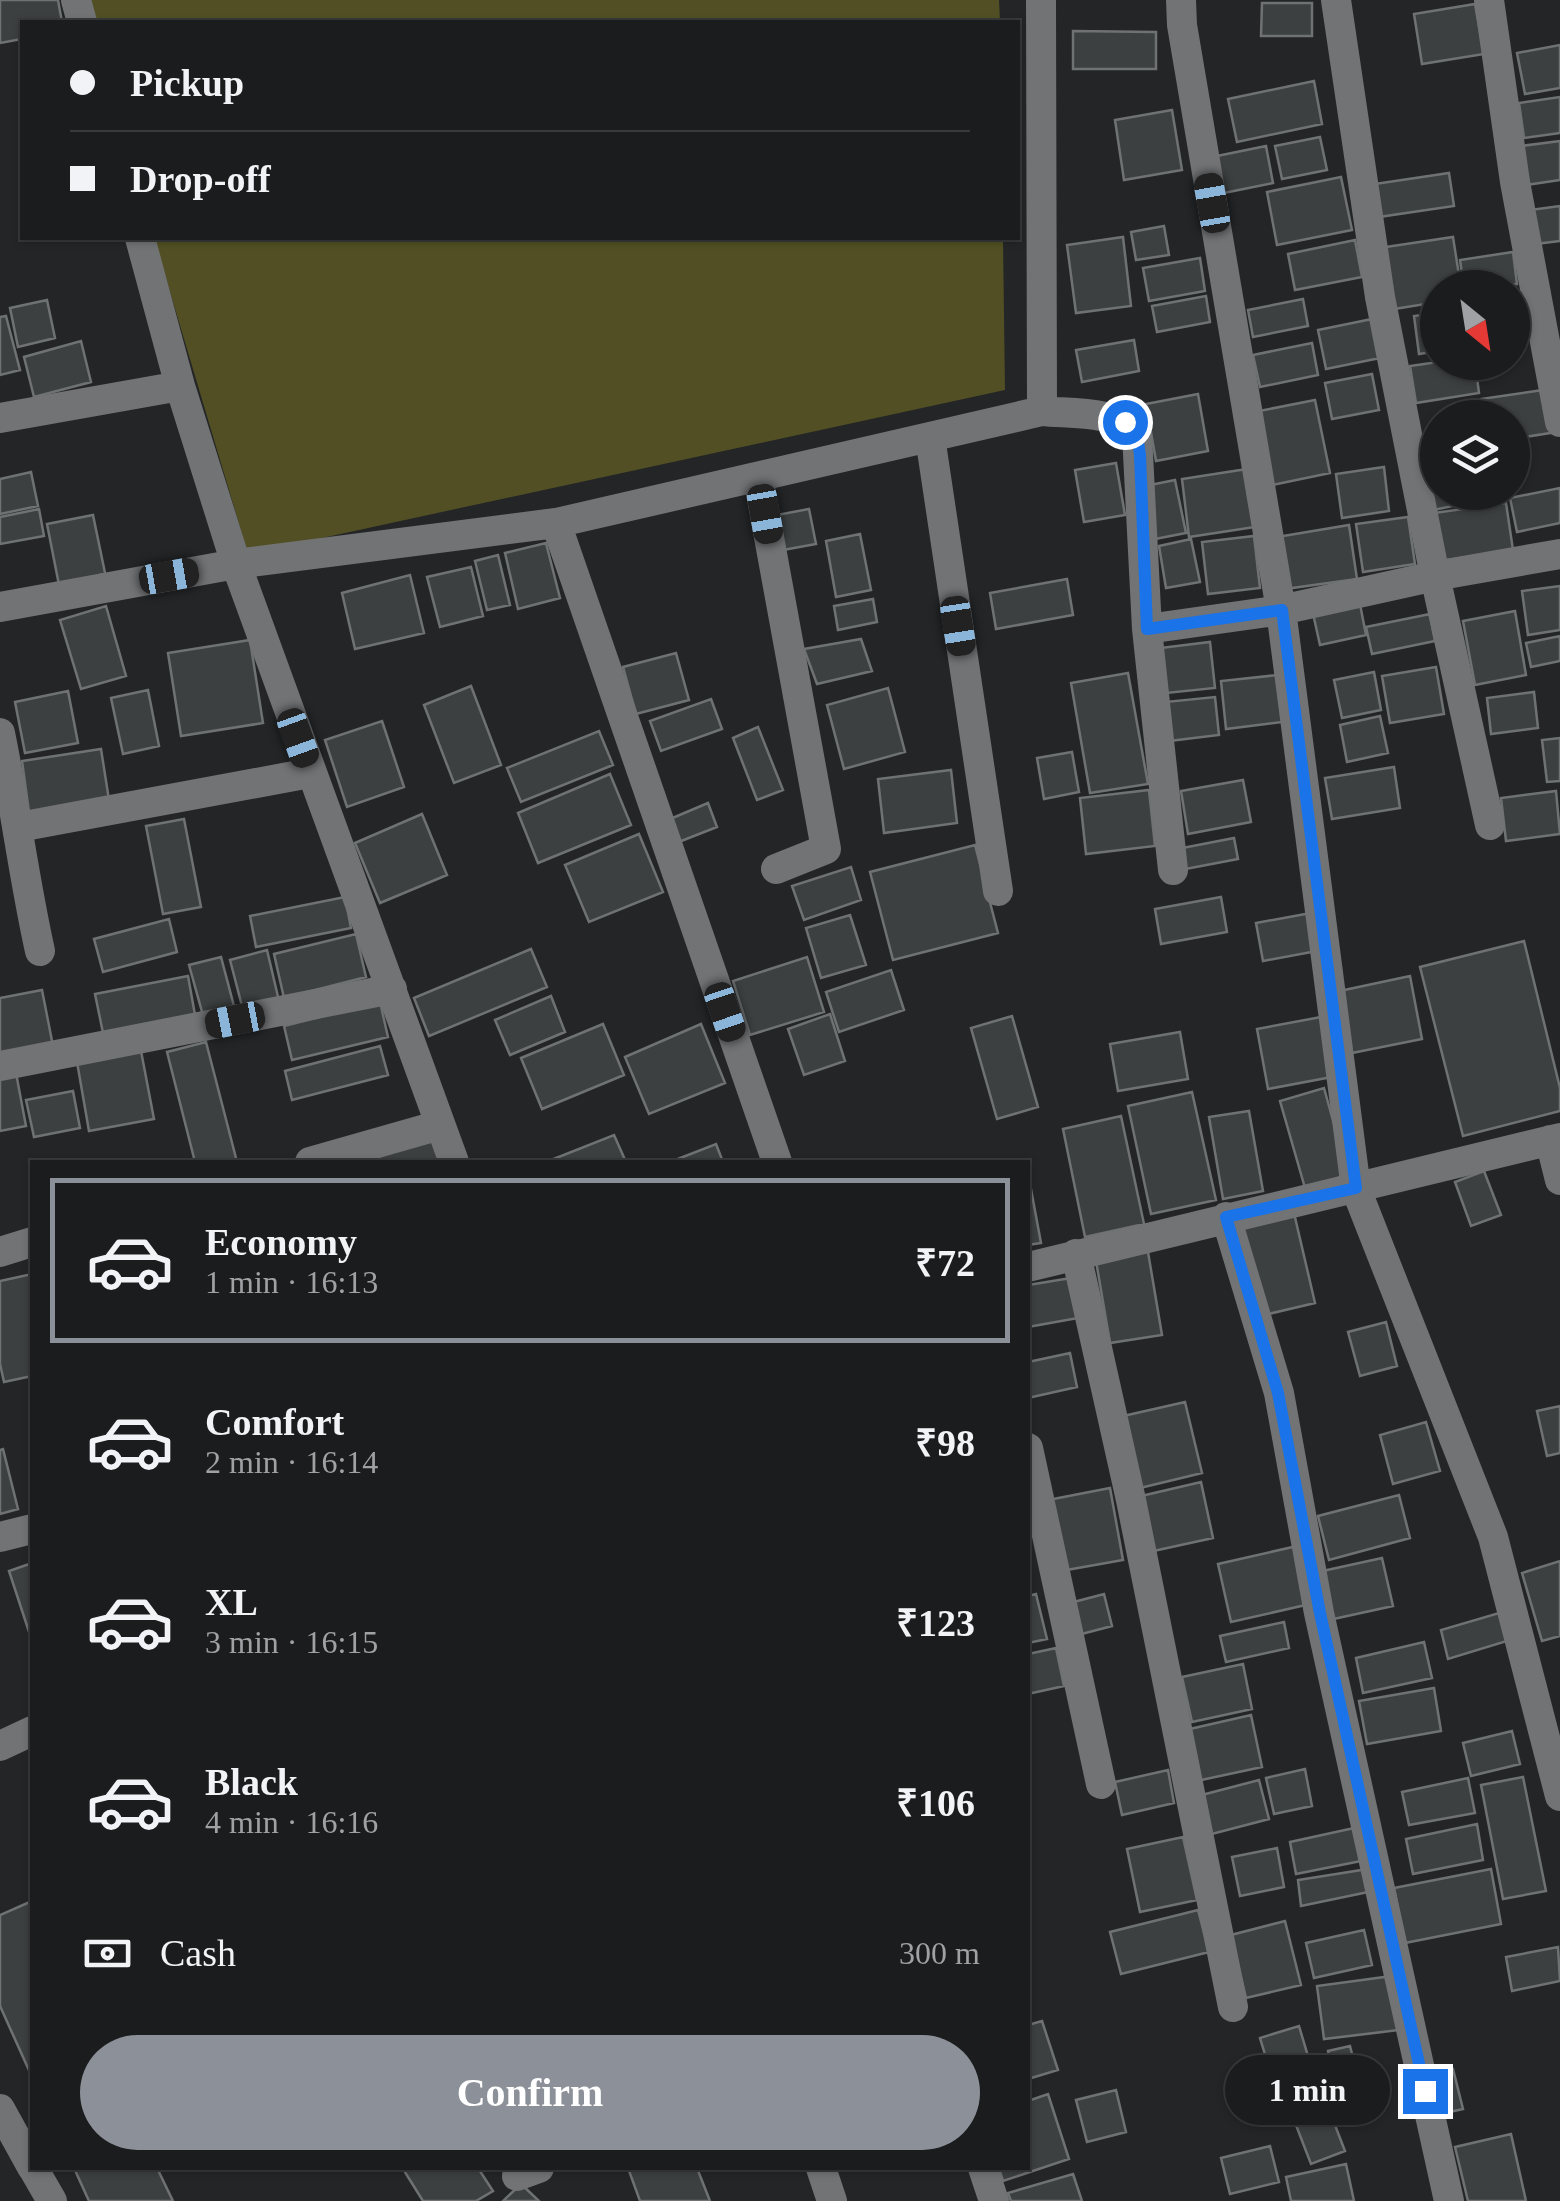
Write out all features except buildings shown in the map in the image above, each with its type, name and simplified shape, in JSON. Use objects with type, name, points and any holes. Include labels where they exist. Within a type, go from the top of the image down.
[{"type":"street","points":[[1041,0],[1042,411]]},
{"type":"street","points":[[1181,0],[1182,25],[1282,610],[1356,1188],[1493,1537],[1560,1796]]},
{"type":"street","points":[[1336,0],[1380,297],[1435,576],[1490,825]]},
{"type":"street","points":[[1489,0],[1515,182],[1560,422]]},
{"type":"street","points":[[141,240],[180,386],[236,564],[453,1160]]},
{"type":"street","points":[[0,418],[180,386]]},
{"type":"street","points":[[0,607],[236,564],[556,523],[1042,411],[1108,417],[1125,422],[1137,434],[1147,629],[1173,870]]},
{"type":"street","points":[[930,438],[998,892]]},
{"type":"street","points":[[758,477],[826,850],[776,869]]},
{"type":"street","points":[[556,523],[777,1160]]},
{"type":"street","points":[[1147,629],[1282,610],[1435,576],[1560,554]]},
{"type":"street","points":[[0,733],[19,828],[12,883],[40,951]]},
{"type":"street","points":[[19,828],[310,774]]},
{"type":"street","points":[[0,1066],[392,989]]},
{"type":"street","points":[[317,1160],[440,1125]]},
{"type":"street","points":[[1030,1266],[1555,1139],[1560,1180]]},
{"type":"street","points":[[1226,1217],[1278,1393],[1324,1632],[1449,2201]]},
{"type":"street","points":[[0,1252],[30,1243]]},
{"type":"street","points":[[1076,1254],[1131,1500],[1234,2007]]},
{"type":"street","points":[[1030,1457],[1101,1784]]},
{"type":"street","points":[[0,1537],[30,1529]]},
{"type":"street","points":[[0,1746],[30,1732]]},
{"type":"street","points":[[0,2109],[30,2162]]},
{"type":"street","points":[[35,2170],[52,2201]]},
{"type":"street","points":[[822,2170],[832,2201]]},
{"type":"street","points":[[983,2170],[994,2201]]},
{"type":"shaded area","points":[[91,0],[999,0],[1000,20],[95,20]]},
{"type":"shaded area","points":[[155,240],[1003,240],[1005,390],[248,554]]},
{"type":"route","points":[[1125,422],[1137,434],[1140,455],[1147,629],[1282,610],[1356,1188],[1226,1217],[1278,1393],[1320,1613],[1425,2091]]}]
